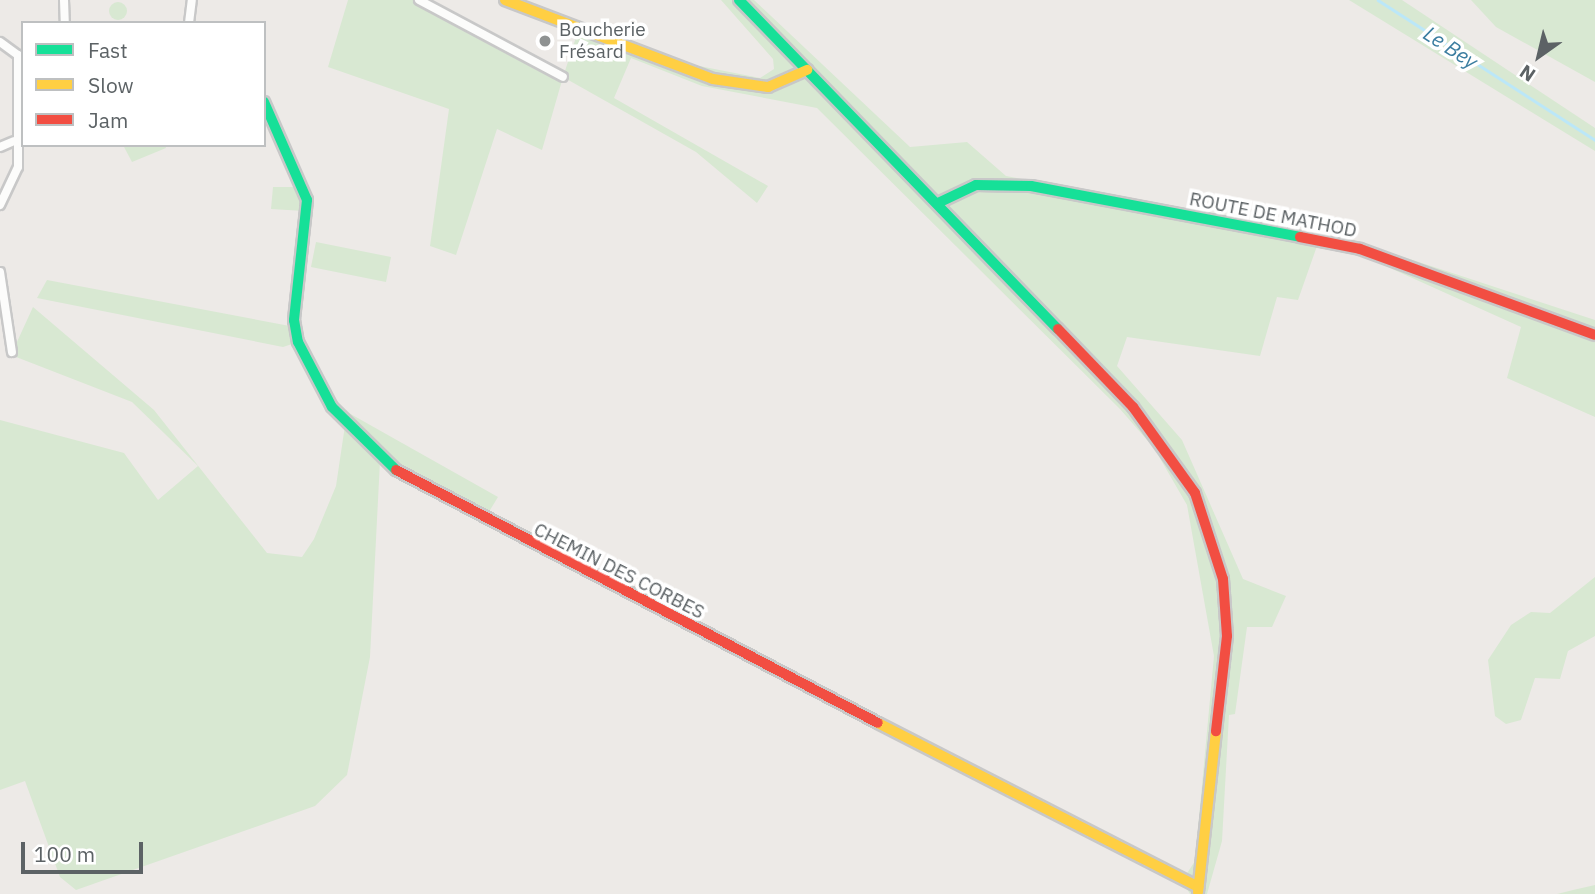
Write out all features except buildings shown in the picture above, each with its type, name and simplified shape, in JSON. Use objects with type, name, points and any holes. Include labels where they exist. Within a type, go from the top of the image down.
[{"type":"main road","points":[[505,0],[713,79],[768,88],[807,70]]},
{"type":"main road","points":[[739,0],[1133,407],[1174,458],[1203,513],[1223,579],[1227,636],[1199,890]]},
{"type":"main road","name":"CHEMIN DES CORBES","points":[[266,107],[307,200],[294,320],[298,342],[332,407],[380,461],[556,559],[1199,890]]},
{"type":"main road","name":"ROUTE DE MATHOD","points":[[938,203],[976,185],[1031,186],[1360,249],[1595,335]]},
{"type":"street","points":[[64,0],[65,21]]},
{"type":"street","points":[[189,21],[192,0]]},
{"type":"street","points":[[419,0],[563,77]]},
{"type":"street","points":[[0,42],[20,54],[14,141],[15,181],[0,205]]},
{"type":"street","points":[[0,147],[14,141]]},
{"type":"street","points":[[0,272],[12,352]]},
{"type":"green space","points":[[348,0],[418,0],[563,77],[542,150],[497,129],[456,255],[430,246],[449,109],[328,67]]},
{"type":"green space","points":[[721,0],[754,0],[910,147],[967,142],[1006,176],[1361,243],[1595,320],[1595,417],[1507,378],[1521,327],[1359,254],[1317,246],[1298,300],[1277,297],[1260,356],[1127,337],[1117,366],[1182,440],[1243,579],[1286,596],[1272,627],[1247,627],[1235,714],[1229,715],[1222,841],[1207,894],[1190,894],[1182,881],[1195,861],[1214,656],[1187,505],[1154,448],[1120,409],[817,108],[702,86],[631,58],[614,98],[768,186],[757,203],[696,152],[563,77],[581,22],[684,63],[760,78],[774,69],[773,59]]},
{"type":"green space","points":[[1349,0],[1402,0],[1595,128],[1595,151]]},
{"type":"green space","points":[[1471,0],[1595,0],[1595,82],[1496,27]]},
{"type":"green space","points":[[118,2],[124,5],[127,11],[124,17],[118,20],[112,17],[109,11],[112,5]]},
{"type":"green space","points":[[124,147],[166,147],[166,148],[132,162]]},
{"type":"green space","points":[[273,187],[299,187],[304,211],[271,209]]},
{"type":"green space","points":[[316,242],[391,257],[386,282],[311,267]]},
{"type":"green space","points":[[47,280],[295,327],[298,342],[283,347],[37,298]]},
{"type":"green space","points":[[33,307],[154,410],[267,553],[302,557],[314,539],[336,486],[347,412],[498,497],[487,515],[380,461],[370,657],[347,775],[315,806],[76,890],[60,877],[25,781],[0,790],[0,420],[124,453],[158,500],[198,466],[132,402],[11,355]]},
{"type":"green space","points":[[1595,577],[1595,636],[1568,651],[1560,679],[1535,678],[1521,720],[1506,724],[1495,716],[1488,660],[1511,625],[1531,612],[1550,613]]},
{"type":"green space","points":[[1595,885],[1595,894],[1557,894],[1573,890]]},
{"type":"waterway","name":"Le Bey","points":[[1378,0],[1595,140]]},
{"type":"traffic: fast","points":[[739,0],[1058,329]]},
{"type":"traffic: fast","points":[[266,107],[307,200],[294,320],[298,342],[332,407],[396,470]]},
{"type":"traffic: fast","points":[[938,203],[976,185],[1031,186],[1300,237]]},
{"type":"traffic: slow","points":[[505,0],[713,79],[768,87],[807,70]]},
{"type":"traffic: slow","points":[[878,723],[1199,887]]},
{"type":"traffic: slow","points":[[1198,892],[1216,731]]},
{"type":"traffic: jam","points":[[1300,237],[1360,249],[1595,335]]},
{"type":"traffic: jam","points":[[1058,329],[1133,407],[1195,493],[1223,579],[1227,636],[1216,731]]},
{"type":"traffic: jam","points":[[396,470],[878,723]]},
{"type":"place","name":"Boucherie Frésard","points":[[545,41]]}]
